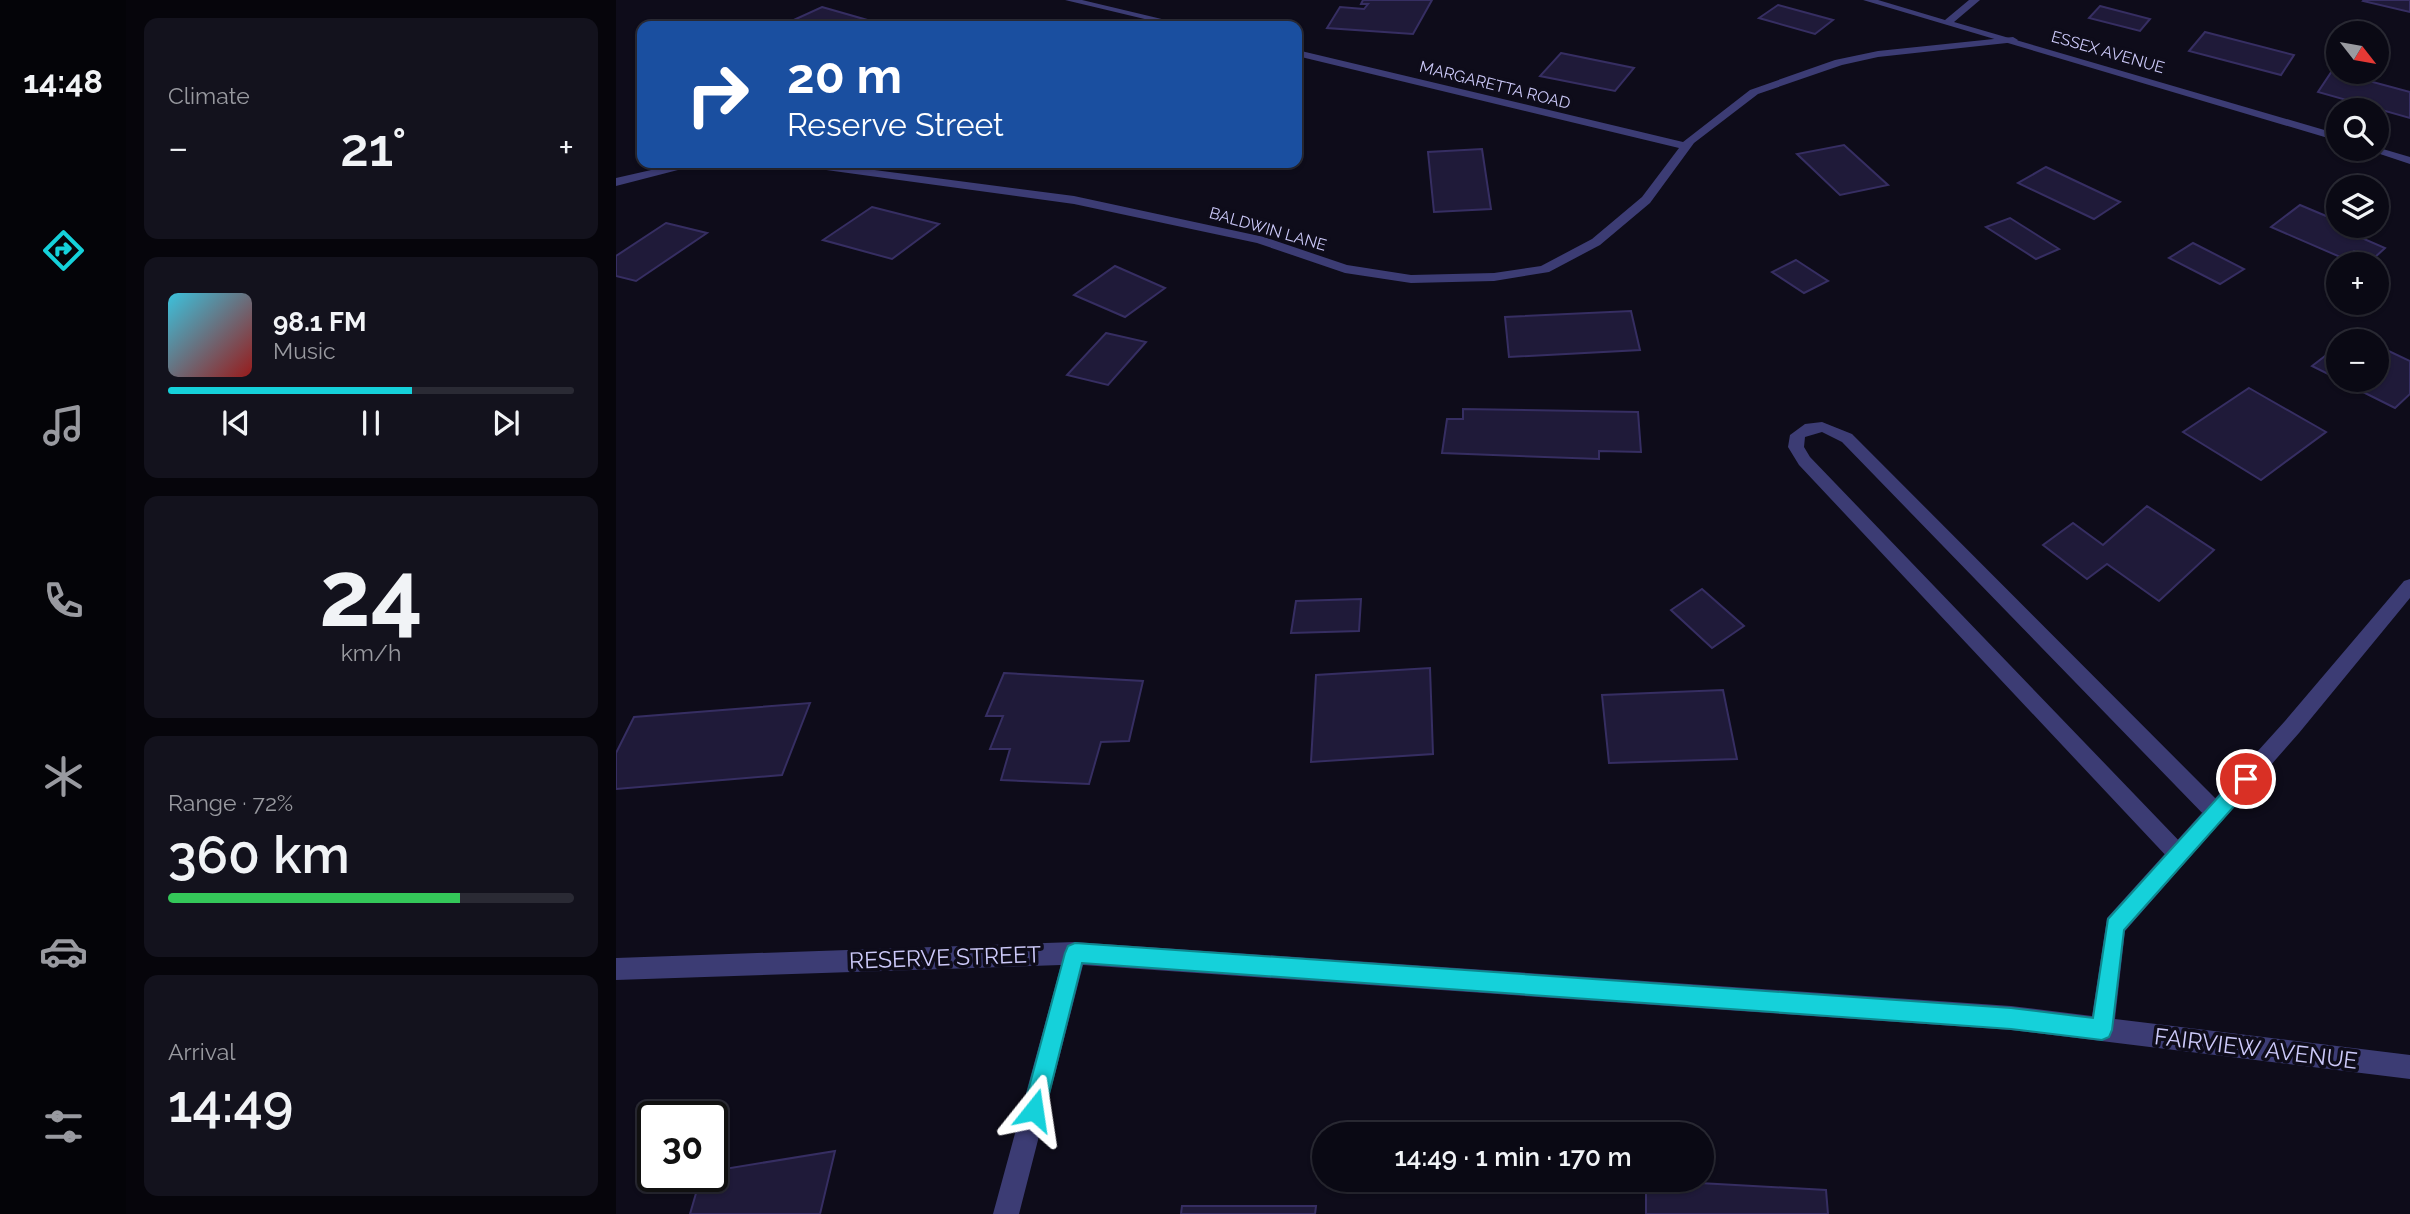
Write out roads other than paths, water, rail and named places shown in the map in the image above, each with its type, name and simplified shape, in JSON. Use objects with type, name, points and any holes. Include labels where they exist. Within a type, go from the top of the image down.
[{"type":"street","points":[[1070,0],[1164,21]]},
{"type":"street","name":"ESSEX AVENUE","points":[[1868,0],[2013,40],[2326,134]]},
{"type":"street","points":[[1948,22],[1975,0]]},
{"type":"street","name":"BALDWIN LANE","points":[[834,168],[1074,200],[1260,240],[1345,269],[1411,279],[1494,277],[1544,269],[1595,242],[1646,200],[1685,146],[1754,92],[1817,69],[1878,54],[2013,40]]},
{"type":"street","name":"MARGARETTA ROAD","points":[[1302,54],[1685,146]]},
{"type":"street","points":[[2389,155],[2410,161]]},
{"type":"street","points":[[616,183],[636,175],[673,168]]},
{"type":"street","points":[[2178,854],[1804,461],[1796,447],[1798,435],[1809,426],[1826,426],[1847,438],[2216,813]]},
{"type":"street","points":[[2102,1030],[2115,926],[2216,813],[2410,586]]},
{"type":"street","points":[[1006,1214],[1075,953]]},
{"type":"street","name":"RESERVE STREET","points":[[616,969],[1075,953],[2011,1018],[2102,1030]]},
{"type":"street","name":"FAIRVIEW AVENUE","points":[[2102,1030],[2410,1067]]}]
